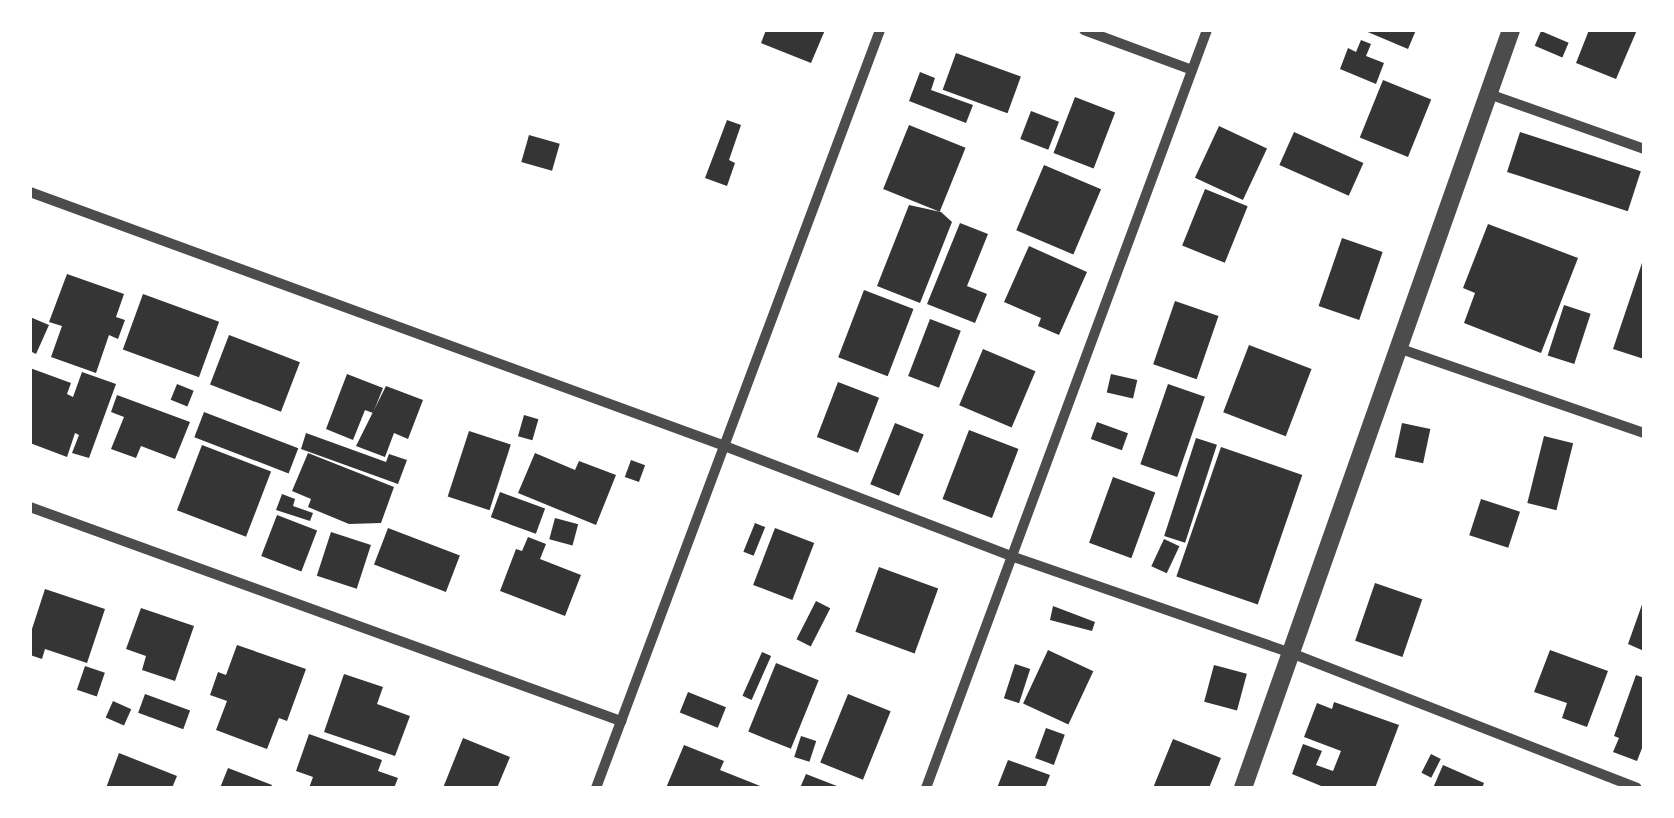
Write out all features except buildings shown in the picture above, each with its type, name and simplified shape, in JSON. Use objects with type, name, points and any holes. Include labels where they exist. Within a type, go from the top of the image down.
[{"type":"street","points":[[596,788],[880,30]]},
{"type":"street","points":[[1084,30],[1192,70]]},
{"type":"street","points":[[926,788],[1207,30]]},
{"type":"street","points":[[1243,788],[1401,349],[1510,30]]},
{"type":"street","points":[[1488,94],[1644,149]]},
{"type":"street","points":[[30,192],[722,444],[1011,556],[1292,653],[1612,784],[1637,788]]},
{"type":"street","points":[[1401,349],[1644,433]]},
{"type":"street","points":[[30,507],[621,721]]}]
